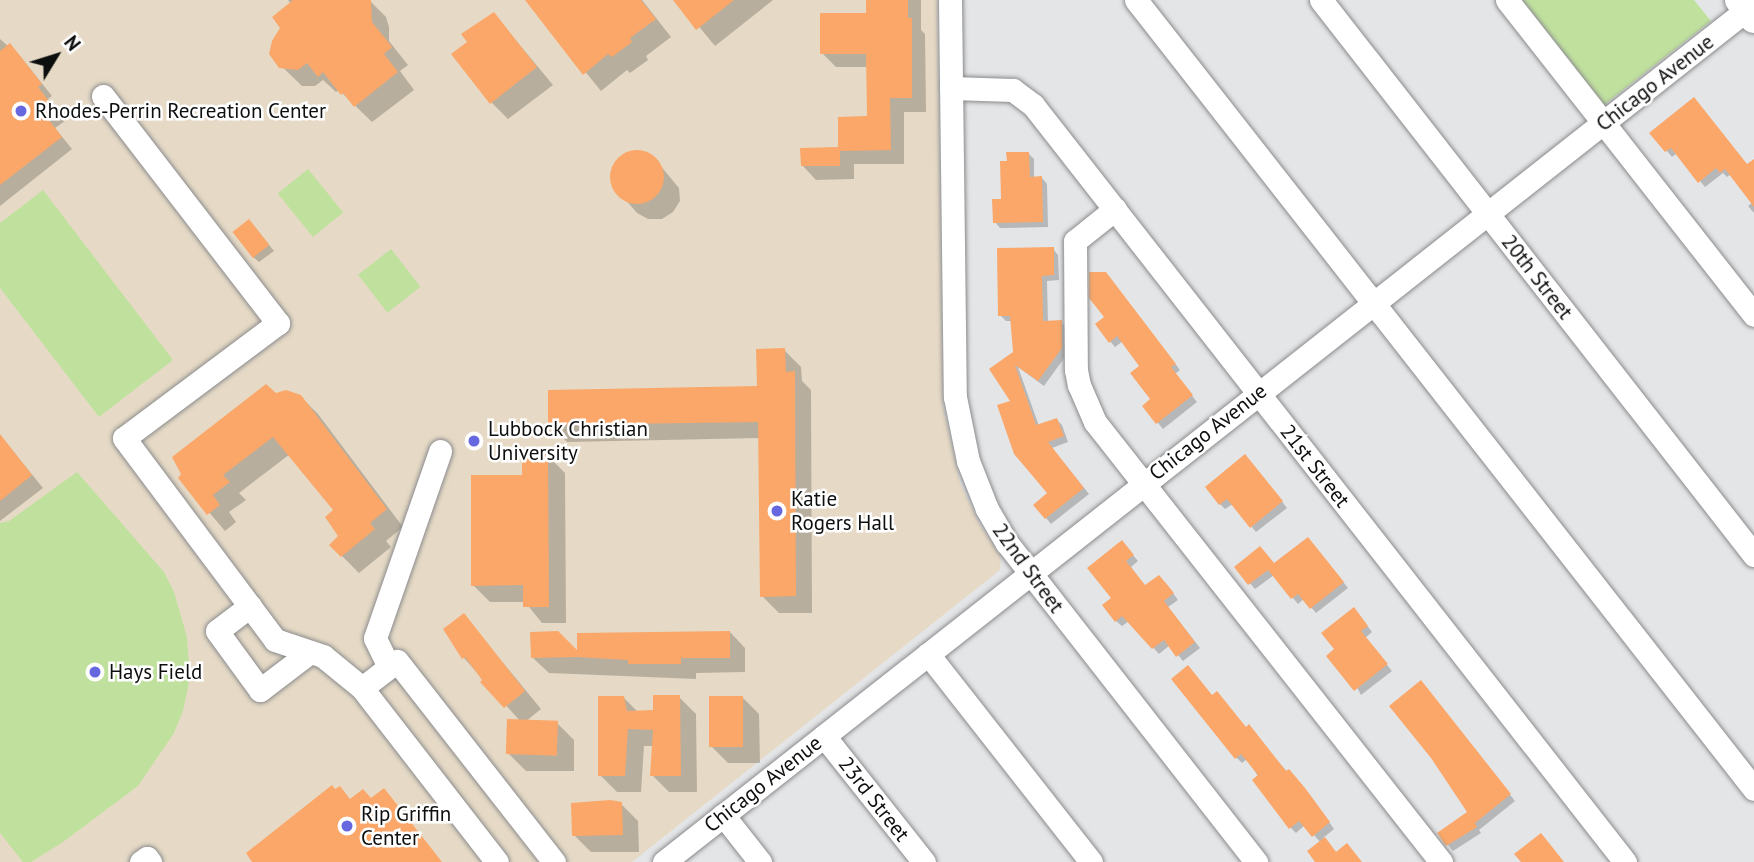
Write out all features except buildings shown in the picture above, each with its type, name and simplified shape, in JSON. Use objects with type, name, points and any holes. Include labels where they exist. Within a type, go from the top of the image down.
[{"type":"street","name":"22nd Street","points":[[950,0],[954,369],[957,418],[968,461],[986,509],[1030,573],[1256,862]]},
{"type":"street","points":[[1136,0],[1754,789]]},
{"type":"street","name":"20th Street","points":[[1321,0],[1754,555]]},
{"type":"street","points":[[1507,0],[1754,315]]},
{"type":"street","name":"Chicago Avenue","points":[[664,862],[1257,392],[1749,8]]},
{"type":"street","name":"21st Street","points":[[951,88],[1004,88],[1019,92],[1033,104],[1625,862]]},
{"type":"street","points":[[103,96],[278,323],[124,438],[275,640],[323,656],[362,688],[497,862]]},
{"type":"street","points":[[1115,209],[1075,241],[1076,370],[1079,385],[1095,422],[1441,862]]},
{"type":"street","points":[[389,667],[375,638],[440,451]]},
{"type":"street","points":[[250,606],[217,631],[260,690],[310,652]]},
{"type":"street","points":[[928,654],[1091,862]]},
{"type":"street","points":[[362,688],[397,661],[554,862]]},
{"type":"street","name":"23rd Street","points":[[824,736],[923,862]]},
{"type":"street","points":[[723,815],[760,862]]},
{"type":"street","points":[[141,862],[147,858],[150,862]]},
{"type":"shaded area","name":"Lubbock Christian University","points":[[0,0],[937,0],[943,406],[960,483],[981,527],[1001,556],[1000,570],[632,862],[0,862]]},
{"type":"green space","points":[[1522,0],[1694,0],[1711,21],[1604,105]]},
{"type":"green space","points":[[308,169],[343,213],[313,237],[278,194]]},
{"type":"green space","points":[[43,190],[173,360],[99,417],[0,288],[0,223]]},
{"type":"green space","points":[[391,249],[421,287],[387,313],[358,275]]},
{"type":"green space","name":"Hays Field","points":[[77,472],[164,572],[174,592],[187,637],[190,678],[183,711],[174,733],[138,786],[63,842],[31,862],[23,862],[0,833],[0,523],[9,521]]},
{"type":"place","name":"Rhodes-Perrin Recreation Center","points":[[21,111]]},
{"type":"place","name":"Lubbock Christian University","points":[[474,441]]},
{"type":"place","name":"Katie Rogers Hall","points":[[777,511]]},
{"type":"place","name":"Hays Field","points":[[95,672]]},
{"type":"place","name":"Rip Griffin Center","points":[[347,826]]}]
